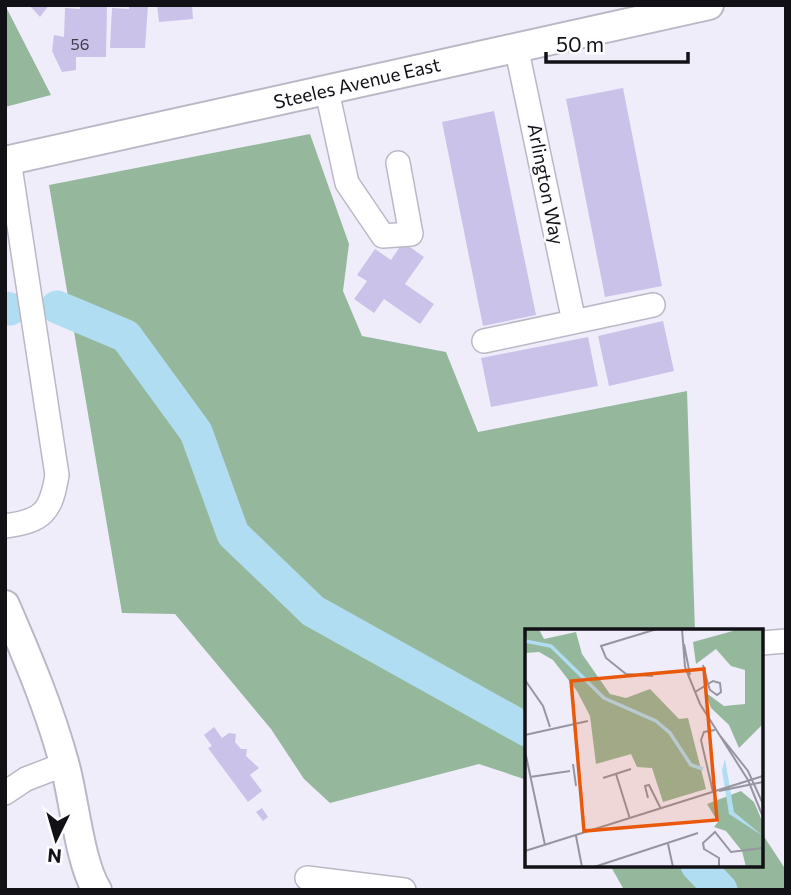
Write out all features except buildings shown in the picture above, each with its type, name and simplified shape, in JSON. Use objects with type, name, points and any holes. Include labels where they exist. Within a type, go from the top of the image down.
[{"type":"main road","name":"Steeles Avenue East","points":[[7,161],[709,5]]},
{"type":"main road","points":[[5,605],[41,688],[65,764],[89,883]]},
{"type":"street","name":"Arlington Way","points":[[516,46],[574,322]]},
{"type":"street","points":[[327,91],[347,183],[383,236],[411,234],[398,163]]},
{"type":"street","points":[[5,526],[34,521],[53,502],[57,475],[7,161]]},
{"type":"street","points":[[484,341],[653,305]]},
{"type":"street","points":[[763,643],[786,641]]},
{"type":"street","points":[[5,793],[26,779],[65,764]]},
{"type":"street","points":[[307,878],[404,890]]},
{"type":"green space","points":[[5,5],[51,95],[5,107]]},
{"type":"green space","points":[[310,134],[349,244],[343,291],[362,336],[446,352],[478,432],[687,391],[695,629],[525,629],[525,779],[479,764],[330,803],[304,779],[271,729],[175,614],[122,613],[49,185]]},
{"type":"green space","points":[[763,835],[786,870],[786,890],[624,890],[611,867],[763,867]]},
{"type":"waterway","points":[[57,307],[126,336],[196,432],[233,534],[313,611],[525,729]]},
{"type":"waterway","points":[[5,308],[10,309]]},
{"type":"waterway","points":[[699,867],[721,890]]}]
